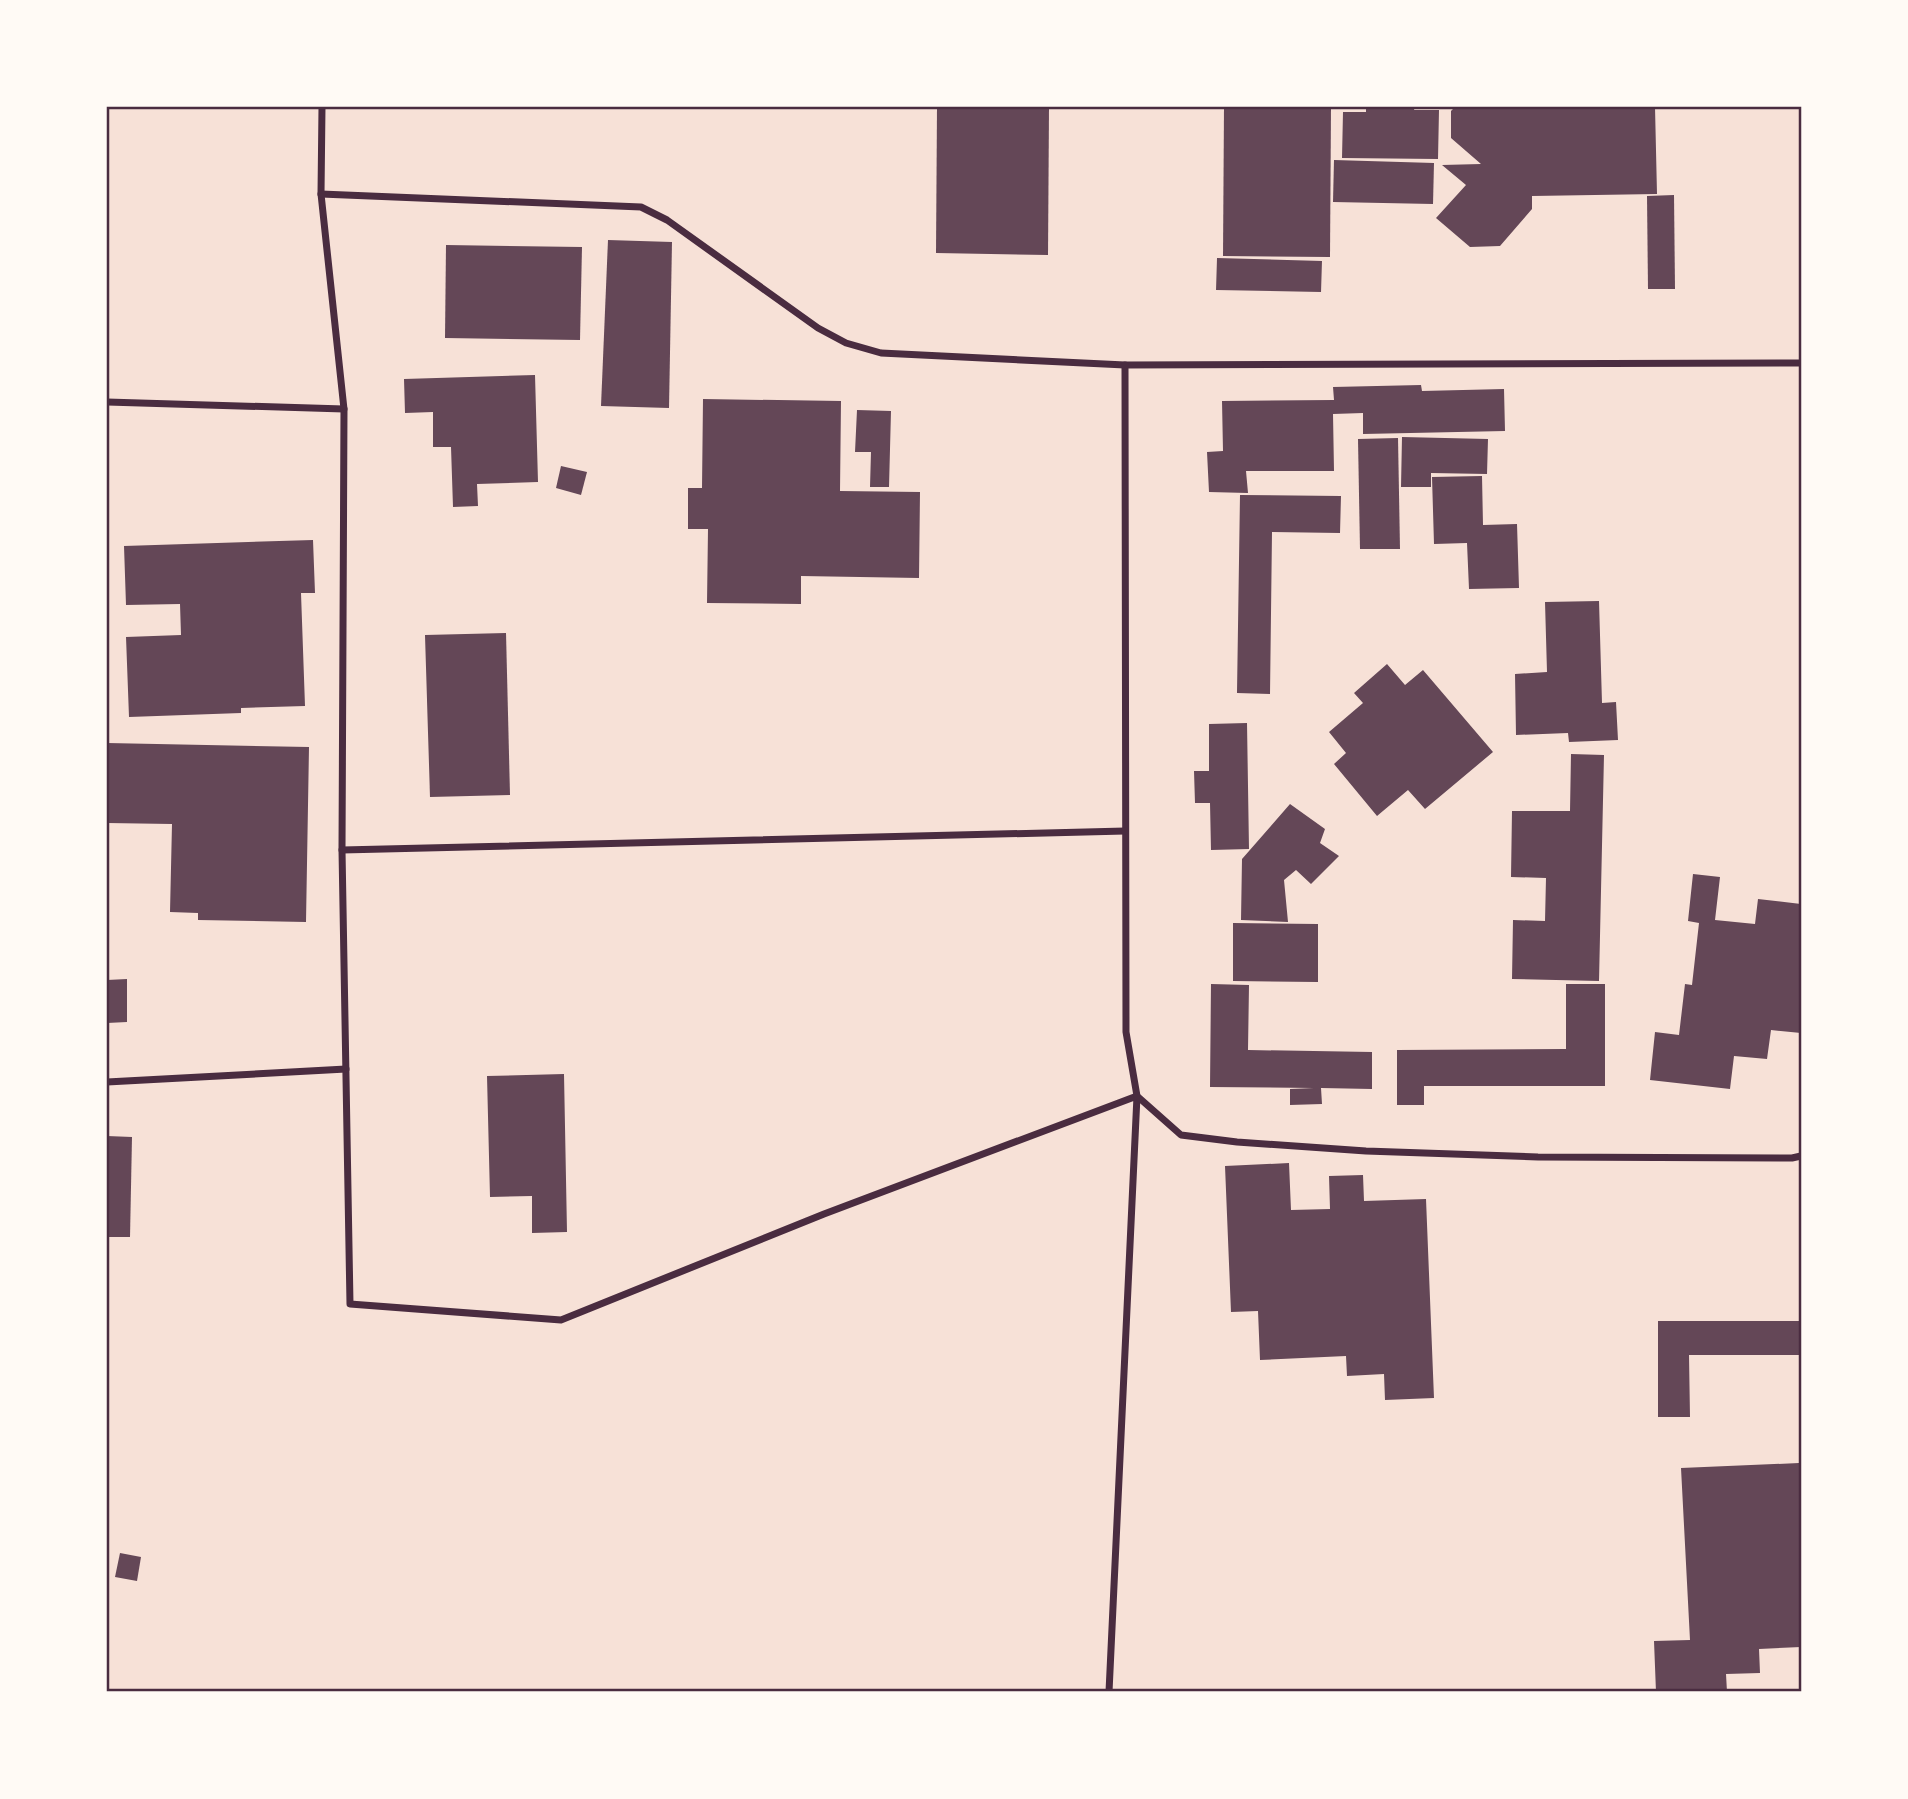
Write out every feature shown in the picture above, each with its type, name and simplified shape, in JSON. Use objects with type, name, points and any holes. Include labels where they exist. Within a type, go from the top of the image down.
[{"type":"street","points":[[322,107],[321,194],[344,408],[342,850],[350,1304],[561,1320],[824,1214],[1137,1096]]},
{"type":"street","points":[[321,194],[641,207],[667,220],[818,328],[846,343],[881,352],[1125,365],[1801,363]]},
{"type":"street","points":[[1109,1692],[1137,1096],[1126,1032],[1125,365]]},
{"type":"street","points":[[107,402],[344,408]]},
{"type":"street","points":[[342,850],[1125,831]]},
{"type":"street","points":[[107,1082],[346,1069]]},
{"type":"street","points":[[1137,1096],[1181,1135],[1237,1142],[1366,1151],[1538,1157],[1801,1156]]},
{"type":"building","points":[[937,107],[1049,107],[1048,255],[936,253]]},
{"type":"building","points":[[1224,107],[1331,107],[1330,257],[1223,256]]},
{"type":"building","points":[[1366,107],[1439,110],[1438,159],[1342,158],[1343,112],[1366,112]]},
{"type":"building","points":[[1455,107],[1655,107],[1657,194],[1532,196],[1532,209],[1500,246],[1470,247],[1436,218],[1466,185],[1442,165],[1481,164],[1451,138],[1451,111]]},
{"type":"building","points":[[1334,160],[1434,163],[1433,204],[1333,202]]},
{"type":"building","points":[[1674,195],[1675,289],[1648,289],[1647,196]]},
{"type":"building","points":[[608,240],[672,242],[669,408],[601,406]]},
{"type":"building","points":[[446,245],[582,247],[580,340],[445,338]]},
{"type":"building","points":[[1217,258],[1322,261],[1321,292],[1216,290]]},
{"type":"building","points":[[535,375],[538,482],[477,484],[478,506],[453,507],[451,447],[433,447],[433,412],[405,413],[404,379]]},
{"type":"building","points":[[1421,385],[1422,391],[1504,389],[1505,431],[1363,434],[1363,413],[1333,414],[1334,471],[1246,471],[1248,493],[1209,492],[1207,452],[1223,451],[1222,401],[1334,400],[1333,387]]},
{"type":"building","points":[[703,399],[841,401],[840,491],[920,492],[919,578],[801,576],[801,604],[707,603],[708,529],[688,529],[688,488],[702,488]]},
{"type":"building","points":[[857,410],[891,411],[889,487],[870,487],[871,452],[855,452]]},
{"type":"building","points":[[1402,437],[1488,439],[1487,474],[1431,473],[1431,487],[1401,487]]},
{"type":"building","points":[[1398,438],[1400,549],[1360,549],[1358,439]]},
{"type":"building","points":[[561,466],[587,472],[581,495],[556,488]]},
{"type":"building","points":[[1482,476],[1483,525],[1517,524],[1519,588],[1469,589],[1467,543],[1434,544],[1432,477]]},
{"type":"building","points":[[1240,495],[1341,496],[1340,533],[1272,532],[1270,694],[1237,693]]},
{"type":"building","points":[[313,540],[315,593],[301,593],[305,706],[241,708],[241,713],[129,717],[126,637],[181,635],[180,604],[126,605],[124,546]]},
{"type":"building","points":[[1599,601],[1602,703],[1616,702],[1618,740],[1569,742],[1568,733],[1516,735],[1515,674],[1547,672],[1545,602]]},
{"type":"building","points":[[506,633],[510,795],[430,797],[425,635]]},
{"type":"building","points":[[1387,664],[1405,685],[1423,670],[1493,752],[1425,809],[1408,790],[1377,816],[1334,764],[1346,753],[1329,732],[1363,703],[1354,693]]},
{"type":"building","points":[[1247,723],[1249,849],[1211,850],[1210,803],[1195,803],[1194,771],[1209,771],[1209,724]]},
{"type":"building","points":[[107,743],[309,747],[306,922],[198,920],[198,913],[170,912],[172,824],[107,823]]},
{"type":"building","points":[[1571,754],[1604,755],[1599,981],[1512,979],[1513,920],[1545,921],[1546,878],[1511,877],[1512,811],[1570,811]]},
{"type":"building","points":[[1290,804],[1325,829],[1320,843],[1339,856],[1311,884],[1296,870],[1284,880],[1288,922],[1241,920],[1242,859]]},
{"type":"building","points":[[1693,874],[1720,877],[1715,920],[1755,924],[1758,899],[1801,904],[1801,1033],[1771,1030],[1767,1059],[1734,1056],[1730,1089],[1650,1080],[1655,1032],[1679,1035],[1685,984],[1692,985],[1699,923],[1688,921]]},
{"type":"building","points":[[1233,923],[1318,924],[1318,982],[1233,981]]},
{"type":"building","points":[[127,979],[127,1022],[107,1023],[107,980]]},
{"type":"building","points":[[1211,984],[1249,985],[1248,1050],[1372,1052],[1372,1089],[1321,1088],[1322,1104],[1290,1105],[1290,1089],[1314,1088],[1210,1087]]},
{"type":"building","points":[[1566,984],[1605,984],[1605,1086],[1424,1086],[1424,1105],[1397,1105],[1397,1050],[1566,1049]]},
{"type":"building","points":[[564,1074],[567,1232],[532,1233],[532,1196],[490,1197],[487,1076]]},
{"type":"building","points":[[107,1136],[132,1137],[130,1237],[107,1237]]},
{"type":"building","points":[[1289,1163],[1291,1210],[1330,1209],[1329,1176],[1363,1175],[1364,1201],[1426,1199],[1434,1398],[1385,1400],[1384,1374],[1347,1376],[1346,1356],[1260,1360],[1258,1311],[1231,1312],[1225,1166]]},
{"type":"building","points":[[1658,1321],[1801,1321],[1801,1355],[1689,1355],[1690,1417],[1658,1417]]},
{"type":"building","points":[[1799,1463],[1801,1647],[1759,1649],[1760,1673],[1726,1674],[1727,1692],[1656,1692],[1654,1641],[1690,1640],[1681,1468]]},
{"type":"building","points":[[120,1553],[141,1557],[137,1581],[115,1577]]}]
